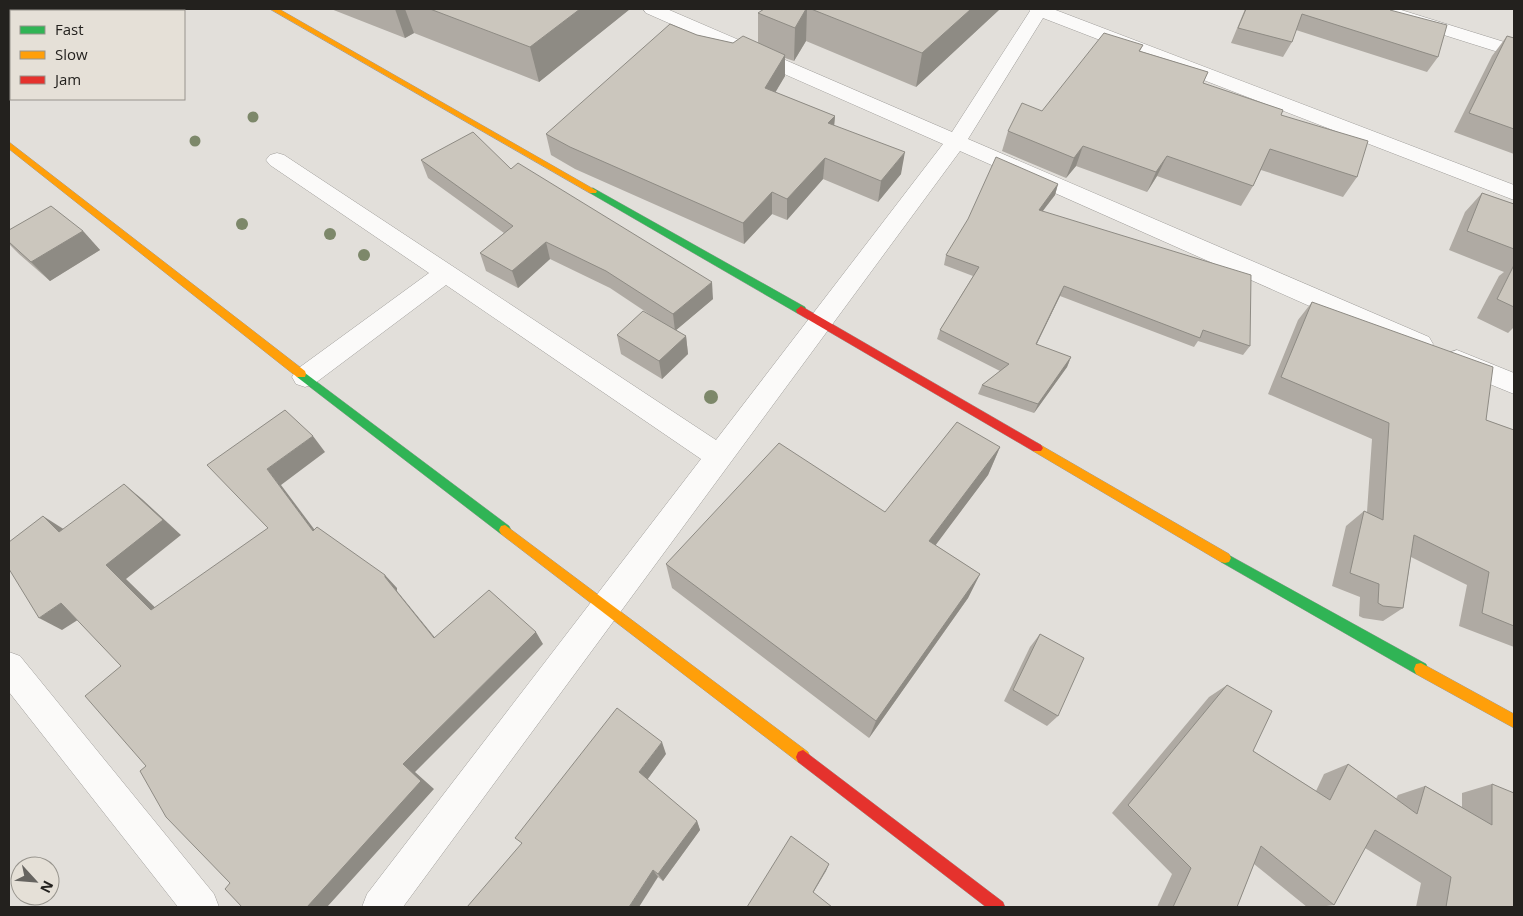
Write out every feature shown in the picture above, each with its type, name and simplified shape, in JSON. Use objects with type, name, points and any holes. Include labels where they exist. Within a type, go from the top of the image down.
[{"type":"main road","points":[[274,9],[820,321],[1313,609],[1514,720]]},
{"type":"main road","points":[[9,145],[305,377],[998,907]]},
{"type":"street","points":[[652,9],[1514,384]]},
{"type":"street","points":[[380,907],[955,142],[1039,9],[1514,193]]},
{"type":"street","points":[[1380,9],[1514,51]]},
{"type":"street","points":[[277,160],[719,456]]},
{"type":"street","points":[[305,377],[446,273]]},
{"type":"street","points":[[9,667],[201,907]]},
{"type":"building","points":[[430,9],[580,9],[530,47]]},
{"type":"building","points":[[764,9],[806,9],[795,28],[758,13]]},
{"type":"building","points":[[811,9],[971,9],[922,53]]},
{"type":"building","points":[[1246,9],[1391,9],[1447,25],[1438,57],[1302,14],[1292,42],[1238,28]]},
{"type":"building","points":[[670,24],[697,35],[733,43],[743,36],[785,55],[765,88],[835,116],[828,123],[905,152],[881,181],[825,158],[787,199],[772,192],[743,223],[570,147],[546,134]]},
{"type":"building","points":[[1104,33],[1143,45],[1139,51],[1208,72],[1203,83],[1283,110],[1281,115],[1368,141],[1357,177],[1270,149],[1253,186],[1167,156],[1156,172],[1083,146],[1074,158],[1008,131],[1022,103],[1042,111]]},
{"type":"building","points":[[1507,36],[1514,38],[1514,129],[1469,113]]},
{"type":"building","points":[[473,132],[511,169],[518,163],[712,282],[673,314],[606,271],[546,242],[512,271],[480,253],[513,226],[421,160]]},
{"type":"building","points":[[996,157],[1058,184],[1039,210],[1251,275],[1250,346],[1203,330],[1200,338],[1064,286],[1036,344],[1071,357],[1038,404],[982,385],[1009,364],[940,330],[979,267],[946,255],[968,219]]},
{"type":"building","points":[[1482,193],[1514,204],[1514,249],[1467,231]]},
{"type":"building","points":[[51,206],[83,231],[31,262],[9,242],[9,230]]},
{"type":"building","points":[[1514,265],[1514,307],[1497,299]]},
{"type":"building","points":[[1312,302],[1493,367],[1486,420],[1514,430],[1514,626],[1482,613],[1489,572],[1414,535],[1403,608],[1383,606],[1378,603],[1379,584],[1350,573],[1364,511],[1383,520],[1389,423],[1281,377]]},
{"type":"building","points":[[643,311],[686,336],[659,361],[617,335]]},
{"type":"building","points":[[285,410],[313,436],[267,469],[313,531],[317,527],[385,575],[434,638],[489,590],[536,632],[403,764],[421,781],[307,907],[242,907],[225,889],[230,883],[166,817],[140,771],[146,766],[85,696],[121,666],[61,603],[39,618],[9,569],[9,542],[43,516],[59,532],[124,484],[163,520],[106,565],[151,610],[268,528],[207,465]]},
{"type":"building","points":[[957,422],[1000,447],[929,541],[980,574],[876,721],[666,564],[779,443],[885,512]]},
{"type":"building","points":[[1040,634],[1084,658],[1058,716],[1013,690]]},
{"type":"building","points":[[1227,685],[1272,711],[1253,751],[1330,800],[1348,764],[1417,814],[1425,786],[1492,825],[1492,784],[1514,793],[1514,907],[1446,907],[1451,877],[1375,830],[1334,905],[1261,846],[1237,907],[1173,907],[1191,868],[1128,805]]},
{"type":"building","points":[[617,708],[662,742],[639,772],[697,821],[658,874],[653,870],[629,907],[467,907],[522,843],[515,838]]},
{"type":"building","points":[[791,836],[829,864],[813,892],[832,907],[747,907]]},
{"type":"traffic: fast","points":[[593,191],[801,310]]},
{"type":"traffic: fast","points":[[301,374],[505,530]]},
{"type":"traffic: fast","points":[[1225,558],[1421,669]]},
{"type":"traffic: slow","points":[[274,9],[593,191]]},
{"type":"traffic: slow","points":[[9,145],[301,374]]},
{"type":"traffic: slow","points":[[1037,448],[1225,558]]},
{"type":"traffic: slow","points":[[505,530],[803,757]]},
{"type":"traffic: slow","points":[[1421,669],[1514,721]]},
{"type":"traffic: jam","points":[[801,310],[1037,448]]},
{"type":"traffic: jam","points":[[803,757],[998,907]]}]
